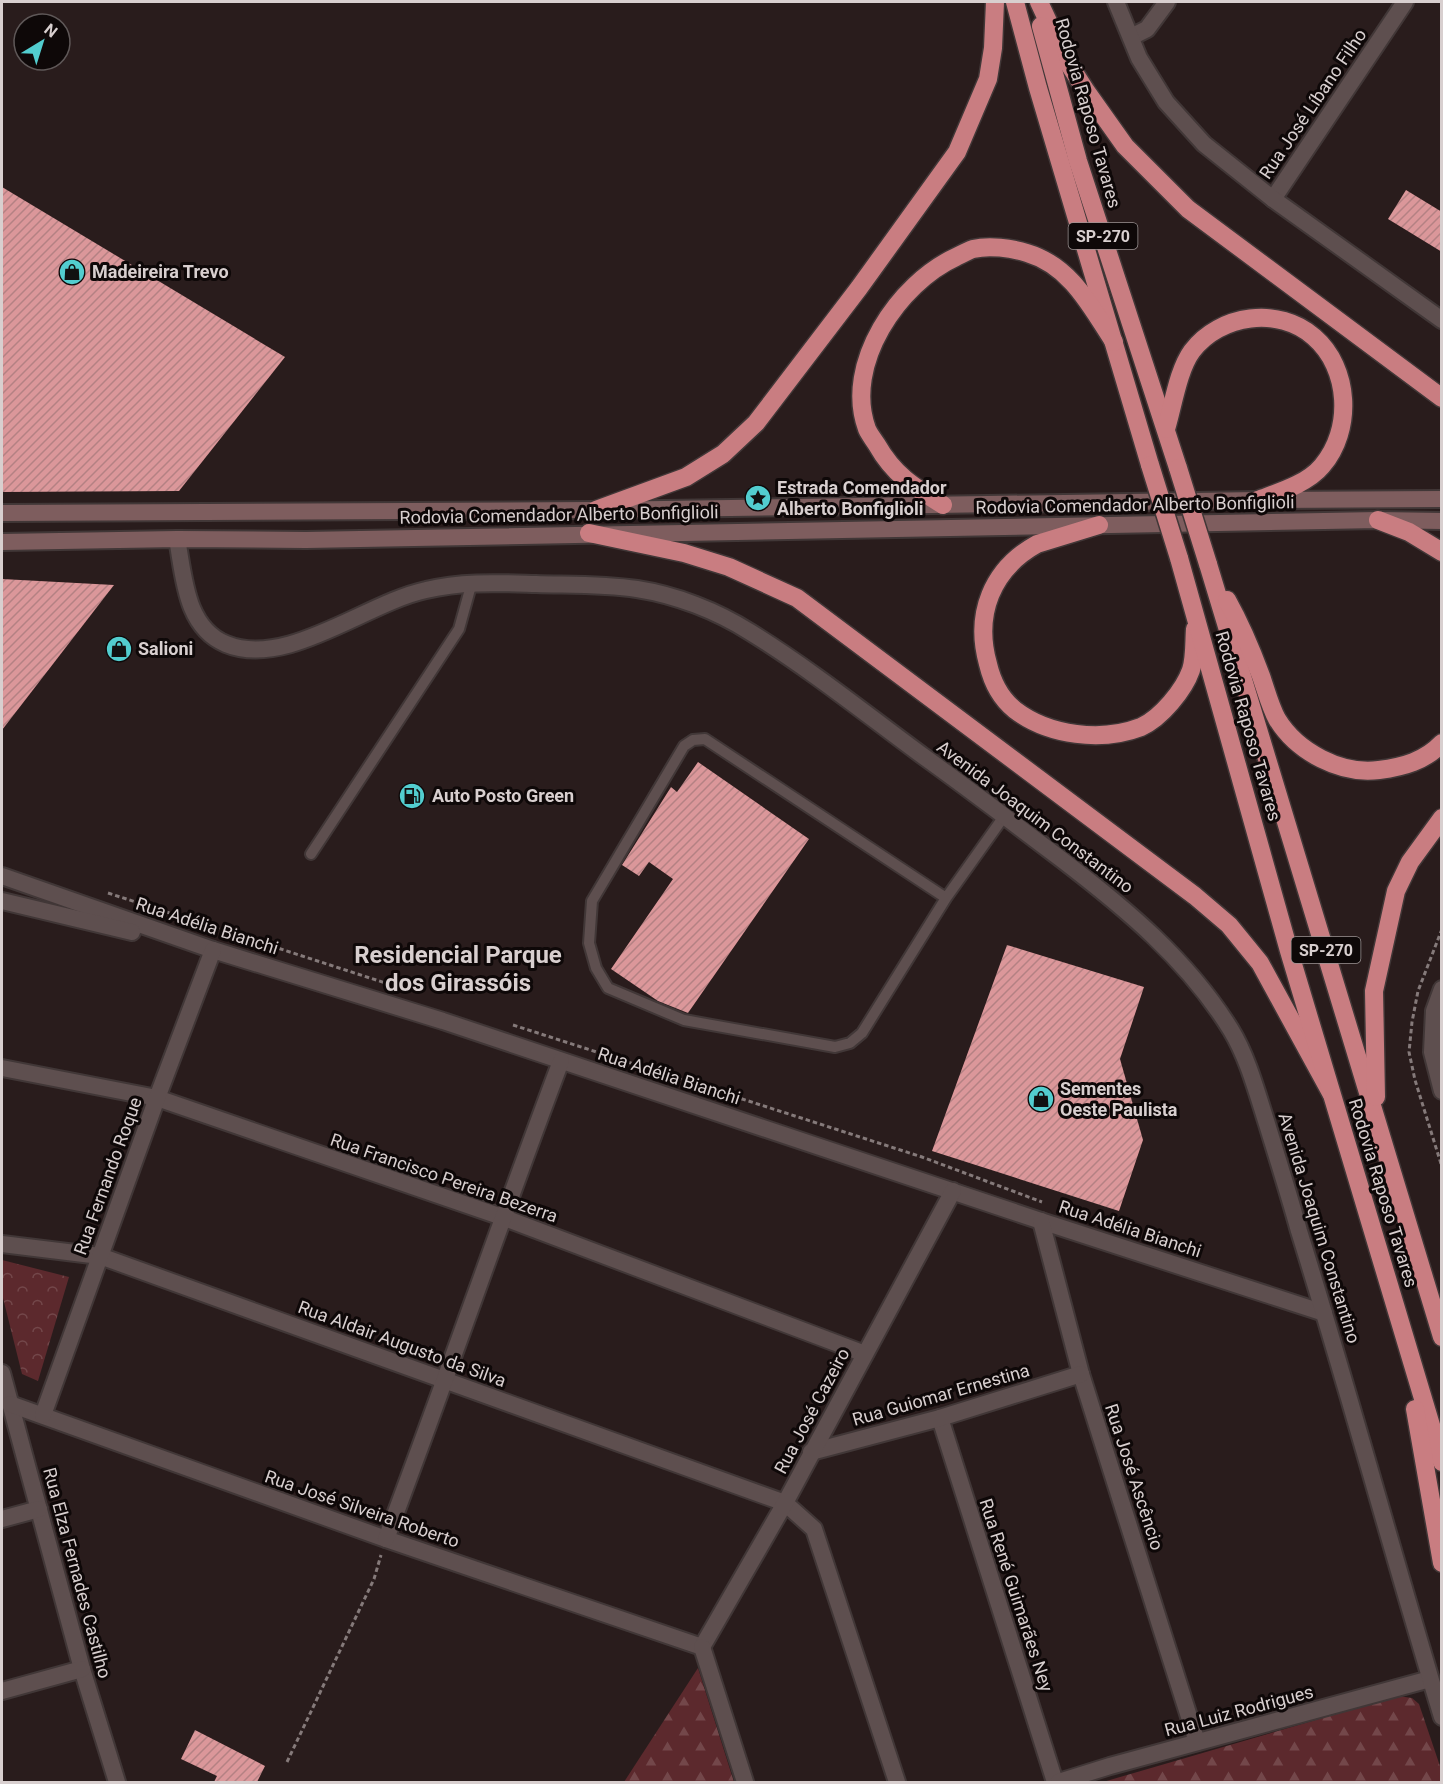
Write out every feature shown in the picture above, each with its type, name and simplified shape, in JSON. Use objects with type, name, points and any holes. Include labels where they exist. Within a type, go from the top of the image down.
[{"type":"highway","points":[[596,510],[686,477],[723,454],[756,423],[859,288],[957,152],[988,79],[993,48],[995,2]]},
{"type":"highway","name":"Rodovia Raposo Tavares","points":[[1015,2],[1038,88],[1179,558],[1331,1093],[1442,1462]]},
{"type":"highway","name":"Rodovia Raposo Tavares","points":[[1034,2],[1078,161],[1208,564],[1442,1337]]},
{"type":"highway","points":[[1039,2],[1065,58],[1099,110],[1125,146],[1188,209],[1442,398]]},
{"type":"highway","points":[[943,505],[906,482],[886,462],[867,429],[862,403],[864,375],[873,346],[886,320],[903,297],[925,276],[945,262],[973,249],[1004,248],[1029,253],[1054,267],[1079,287],[1114,342]]},
{"type":"highway","points":[[1166,429],[1186,363],[1192,351],[1206,336],[1232,321],[1259,316],[1288,321],[1314,337],[1329,356],[1339,376],[1345,402],[1334,448],[1322,467],[1297,484],[1258,500]]},
{"type":"highway","points":[[1378,520],[1409,532],[1442,552]]},
{"type":"highway","points":[[1099,525],[1037,544],[1028,549],[1016,558],[1002,575],[990,596],[984,612],[982,643],[992,678],[999,691],[1014,709],[1050,728],[1083,735],[1119,734],[1143,726],[1163,710],[1181,690],[1192,668],[1196,619]]},
{"type":"highway","points":[[589,534],[695,556],[729,567],[797,598],[1195,896],[1229,925],[1260,963],[1331,1093]]},
{"type":"highway","points":[[1208,564],[1244,632],[1277,718],[1292,738],[1307,750],[1326,761],[1348,769],[1374,771],[1399,768],[1414,762],[1433,752],[1442,743]]},
{"type":"highway","points":[[1376,1118],[1374,992],[1396,891],[1410,861],[1442,818]]},
{"type":"highway","points":[[1402,1330],[1442,1563]]},
{"type":"main road","name":"Rodovia Comendador Alberto Bonfiglioli","points":[[2,513],[596,510],[1442,499]]},
{"type":"main road","name":"Rodovia Comendador Alberto Bonfiglioli","points":[[2,542],[177,539],[306,540],[1378,520],[1442,521]]},
{"type":"street","points":[[1116,2],[1139,58],[1166,102],[1204,144],[1273,198],[1442,320]]},
{"type":"street","points":[[1131,37],[1147,29],[1167,2]]},
{"type":"street","name":"Rua José Líbano Filho","points":[[1273,198],[1405,2]]},
{"type":"street","name":"Avenida Joaquim Constantino","points":[[177,539],[191,608],[201,626],[222,643],[251,651],[281,647],[308,639],[394,599],[426,590],[472,582],[592,585],[641,590],[688,603],[728,618],[789,658],[1005,815],[1121,905],[1173,955],[1209,998],[1234,1035],[1256,1090],[1442,1717]]},
{"type":"street","name":"Rua Adélia Bianchi","points":[[2,876],[213,950],[443,1021],[1324,1313]]},
{"type":"street","points":[[2,901],[213,950]]},
{"type":"street","name":"Rua Fernando Roque","points":[[43,1415],[213,950]]},
{"type":"street","points":[[1442,989],[1434,1011],[1432,1052],[1442,1091]]},
{"type":"street","points":[[386,1539],[561,1061]]},
{"type":"street","name":"Rua Francisco Pereira Bezerra","points":[[2,1068],[157,1098],[502,1217],[865,1354]]},
{"type":"street","name":"Rua José Cazeiro","points":[[702,1647],[784,1503],[953,1191]]},
{"type":"street","name":"Rua José Ascêncio","points":[[1041,1221],[1081,1374],[1197,1742]]},
{"type":"street","name":"Rua Aldair Augusto da Silva","points":[[2,1244],[100,1256],[784,1503]]},
{"type":"street","name":"Rua Elza Fernades Castilho","points":[[2,1373],[82,1669],[117,1782]]},
{"type":"street","name":"Rua Guiomar Ernestina","points":[[811,1452],[940,1419],[1081,1374]]},
{"type":"street","name":"Rua José Silveira Roberto","points":[[10,1404],[386,1539],[702,1647]]},
{"type":"street","name":"Rua René Guimarães Ney","points":[[940,1419],[1057,1782]]},
{"type":"street","points":[[784,1503],[814,1529],[897,1782]]},
{"type":"street","points":[[2,1519],[39,1509]]},
{"type":"street","points":[[702,1647],[745,1782]]},
{"type":"street","points":[[2,1691],[82,1669]]},
{"type":"street","name":"Rua Luiz Rodrigues","points":[[1057,1782],[1430,1679]]},
{"type":"lane","points":[[311,855],[459,629],[472,582]]},
{"type":"lane","points":[[946,898],[705,739],[693,740],[684,746],[592,901],[589,943],[596,968],[608,988],[684,1020],[835,1047],[850,1043],[862,1033],[946,898],[1005,815]]},
{"type":"path","points":[[287,1762],[374,1579],[386,1539]]},
{"type":"green space","points":[[2,1260],[69,1277],[38,1381],[22,1374],[2,1294]]},
{"type":"green space","points":[[698,1668],[734,1782],[624,1782]]},
{"type":"green space","points":[[1398,1696],[1412,1698],[1419,1704],[1442,1772],[1441,1782],[1103,1782]]},
{"type":"building","name":"Madeireira Trevo","points":[[2,187],[285,357],[179,491],[2,492]]},
{"type":"building","points":[[1406,190],[1442,212],[1442,252],[1388,219]]},
{"type":"building","points":[[2,579],[114,585],[2,730]]},
{"type":"building","points":[[698,762],[809,839],[688,1013],[658,1001],[611,969],[673,879],[649,862],[639,876],[622,865],[671,787],[677,792]]},
{"type":"building","name":"Sementes Oeste Paulista","points":[[1007,945],[1144,987],[1120,1059],[1143,1140],[1119,1211],[932,1151]]},
{"type":"building","points":[[195,1730],[265,1766],[257,1782],[214,1782],[217,1776],[181,1759]]},
{"type":"place","name":"Madeireira Trevo","points":[[72,272]]},
{"type":"place","name":"Estrada Comendador Alberto Bonfiglioli","points":[[758,498]]},
{"type":"place","name":"Salioni","points":[[119,649]]},
{"type":"place","name":"Auto Posto Green","points":[[412,796]]},
{"type":"place","name":"Sementes Oeste Paulista","points":[[1041,1099]]},
{"type":"district","name":"Residencial Parque dos Girassóis","points":[[458,969]]}]
